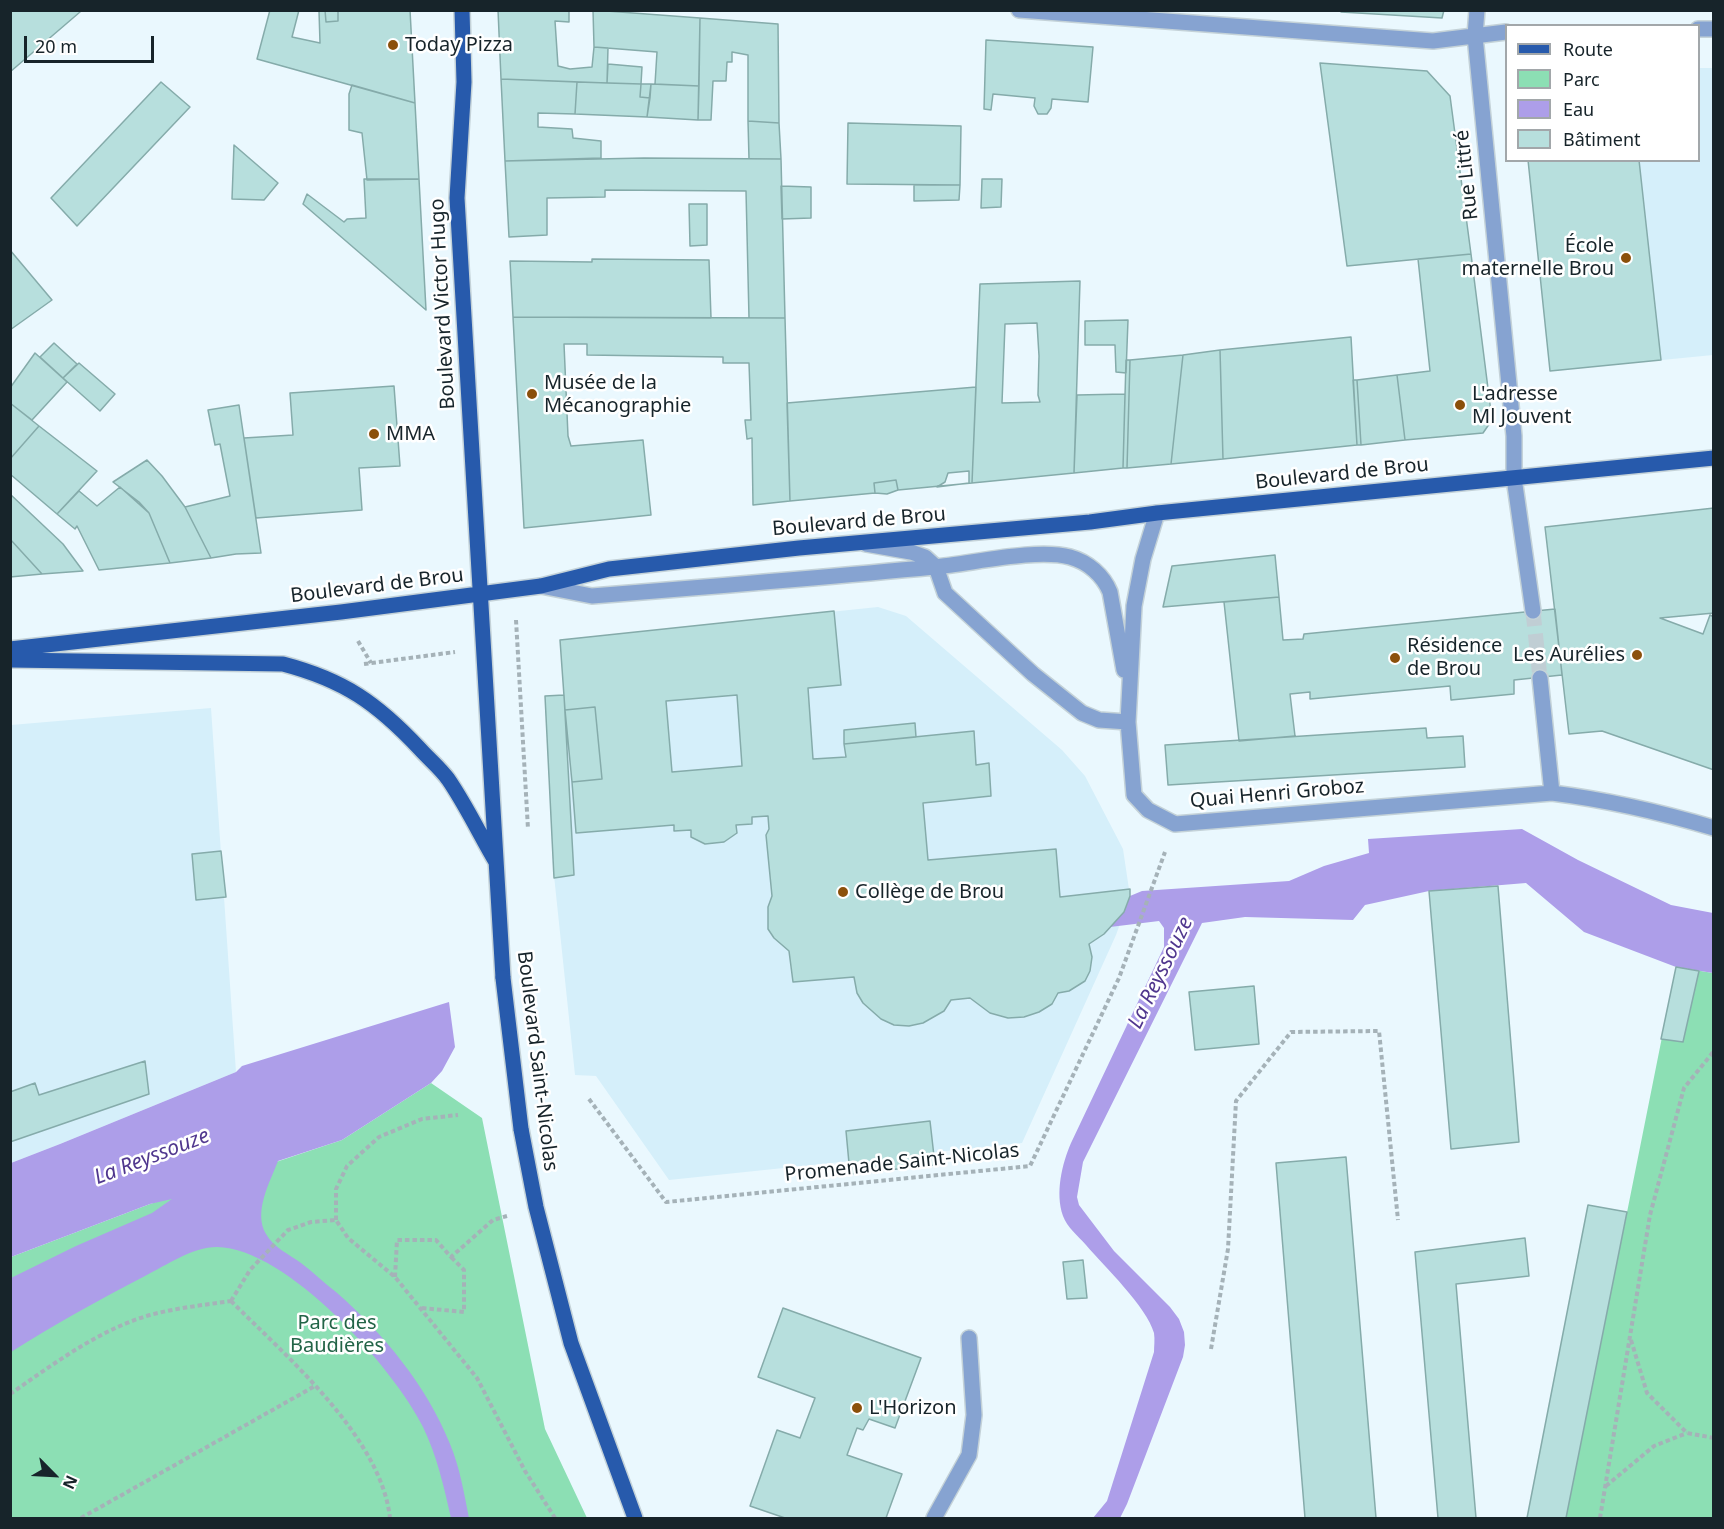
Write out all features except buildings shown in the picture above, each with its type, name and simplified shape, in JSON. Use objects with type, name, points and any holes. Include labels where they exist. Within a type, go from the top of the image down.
[{"type":"main road","name":"Boulevard Victor Hugo","points":[[462,10],[464,82],[457,198],[481,594]]},
{"type":"main road","name":"Boulevard de Brou","points":[[10,650],[514,590],[541,586],[609,569],[1713,458]]},
{"type":"main road","name":"Boulevard Saint-Nicolas","points":[[481,594],[503,978],[521,1129],[536,1207],[571,1343],[634,1518]]},
{"type":"main road","points":[[10,660],[283,664],[315,672],[377,706],[448,778],[497,865]]},
{"type":"street","points":[[1019,10],[1433,41],[1505,32]]},
{"type":"street","name":"Rue Littré","points":[[1477,10],[1475,36],[1514,436],[1514,478],[1533,611]]},
{"type":"street","name":"Quai Henri Groboz","points":[[1157,513],[1143,559],[1134,606],[1128,694],[1134,795],[1148,810],[1175,824],[1552,793],[1611,801],[1653,810],[1713,828]]},
{"type":"street","points":[[861,543],[925,557],[936,567],[945,593],[1033,674],[1082,713],[1099,720],[1128,722]]},
{"type":"street","points":[[541,586],[592,596],[936,567],[1038,554],[1070,557],[1095,570],[1106,582],[1110,592],[1128,694]]},
{"type":"street","points":[[1540,678],[1552,793]]},
{"type":"street","points":[[934,1518],[969,1455],[974,1415],[969,1338]]},
{"type":"path","points":[[514,590],[528,835]]},
{"type":"path","points":[[340,684],[355,665],[484,648]]},
{"type":"path","name":"Promenade Saint-Nicolas","points":[[589,1099],[666,1202],[1030,1166],[1119,978],[1157,873]]},
{"type":"path","points":[[1211,1349],[1228,1250],[1236,1101],[1291,1032],[1378,1031],[1398,1220]]},
{"type":"path","points":[[1600,1518],[1650,1215],[1684,1088],[1713,1051]]},
{"type":"path","points":[[458,1115],[422,1119],[379,1137],[347,1166],[336,1189],[336,1220],[348,1238],[396,1277],[477,1378],[525,1471],[555,1518]]},
{"type":"path","points":[[451,1257],[493,1220],[536,1207]]},
{"type":"path","points":[[10,1394],[78,1348],[110,1331],[150,1315],[231,1301],[250,1270],[288,1230],[311,1222],[336,1220]]},
{"type":"path","points":[[396,1277],[397,1239],[436,1240],[464,1270],[464,1312],[422,1308]]},
{"type":"path","points":[[231,1301],[315,1386],[366,1450],[382,1483],[390,1518]]},
{"type":"path","points":[[1630,1336],[1647,1393],[1687,1433]]},
{"type":"path","points":[[81,1518],[315,1386]]},
{"type":"path","points":[[1606,1486],[1654,1446],[1687,1433],[1713,1438]]},
{"type":"shaded area","name":"École maternelle Brou","points":[[1700,68],[1713,68],[1713,355],[1550,371],[1528,162],[1700,162]]},
{"type":"shaded area","name":"Collège de Brou","points":[[878,607],[906,616],[1062,750],[1085,776],[1123,849],[1130,896],[1116,935],[1022,1143],[669,1180],[596,1076],[575,1075],[553,866],[545,696],[564,695],[560,640]]},
{"type":"shaded area","points":[[211,708],[236,1072],[11,1163],[11,725]]},
{"type":"green space","points":[[1676,967],[1713,973],[1713,1518],[1566,1518]]},
{"type":"green space","name":"Parc des Baudières","points":[[431,1083],[482,1118],[545,1429],[587,1518],[11,1518],[11,1257],[150,1204],[342,1140]]},
{"type":"water","name":"La Reyssouze","points":[[1522,829],[1578,860],[1671,905],[1713,913],[1713,973],[1676,967],[1584,932],[1526,883],[1429,891],[1365,905],[1353,920],[1245,917],[1202,923],[1083,1162],[1077,1197],[1079,1205],[1114,1251],[1170,1307],[1179,1319],[1184,1332],[1185,1345],[1183,1357],[1120,1518],[1093,1518],[1107,1501],[1154,1352],[1154,1333],[1143,1311],[1067,1224],[1060,1198],[1062,1169],[1071,1143],[1164,947],[1164,928],[1159,921],[1110,927],[1124,912],[1130,896],[1142,891],[1289,881],[1324,866],[1369,853],[1368,839]]},
{"type":"water","name":"La Reyssouze","points":[[449,1002],[455,1047],[442,1071],[431,1083],[342,1140],[278,1161],[264,1197],[261,1216],[266,1234],[273,1243],[305,1266],[353,1308],[387,1343],[416,1381],[450,1444],[459,1471],[469,1518],[451,1518],[436,1460],[423,1427],[409,1402],[364,1344],[305,1289],[275,1267],[245,1253],[217,1247],[189,1253],[94,1303],[11,1352],[11,1278],[76,1246],[152,1213],[172,1199],[150,1204],[11,1257],[11,1163],[236,1072],[242,1066]]},
{"type":"tunnel","points":[[1533,611],[1540,678]]},
{"type":"place","name":"Today Pizza","points":[[393,45]]},
{"type":"place","name":"École maternelle Brou","points":[[1626,258]]},
{"type":"place","name":"Musée de la Mécanographie","points":[[532,394]]},
{"type":"place","name":"L'adresse Ml Jouvent","points":[[1460,405]]},
{"type":"place","name":"MMA","points":[[374,434]]},
{"type":"place","name":"Les Aurélies","points":[[1637,655]]},
{"type":"place","name":"Résidence de Brou","points":[[1395,658]]},
{"type":"place","name":"Collège de Brou","points":[[843,892]]},
{"type":"place","name":"L'Horizon","points":[[857,1408]]}]
